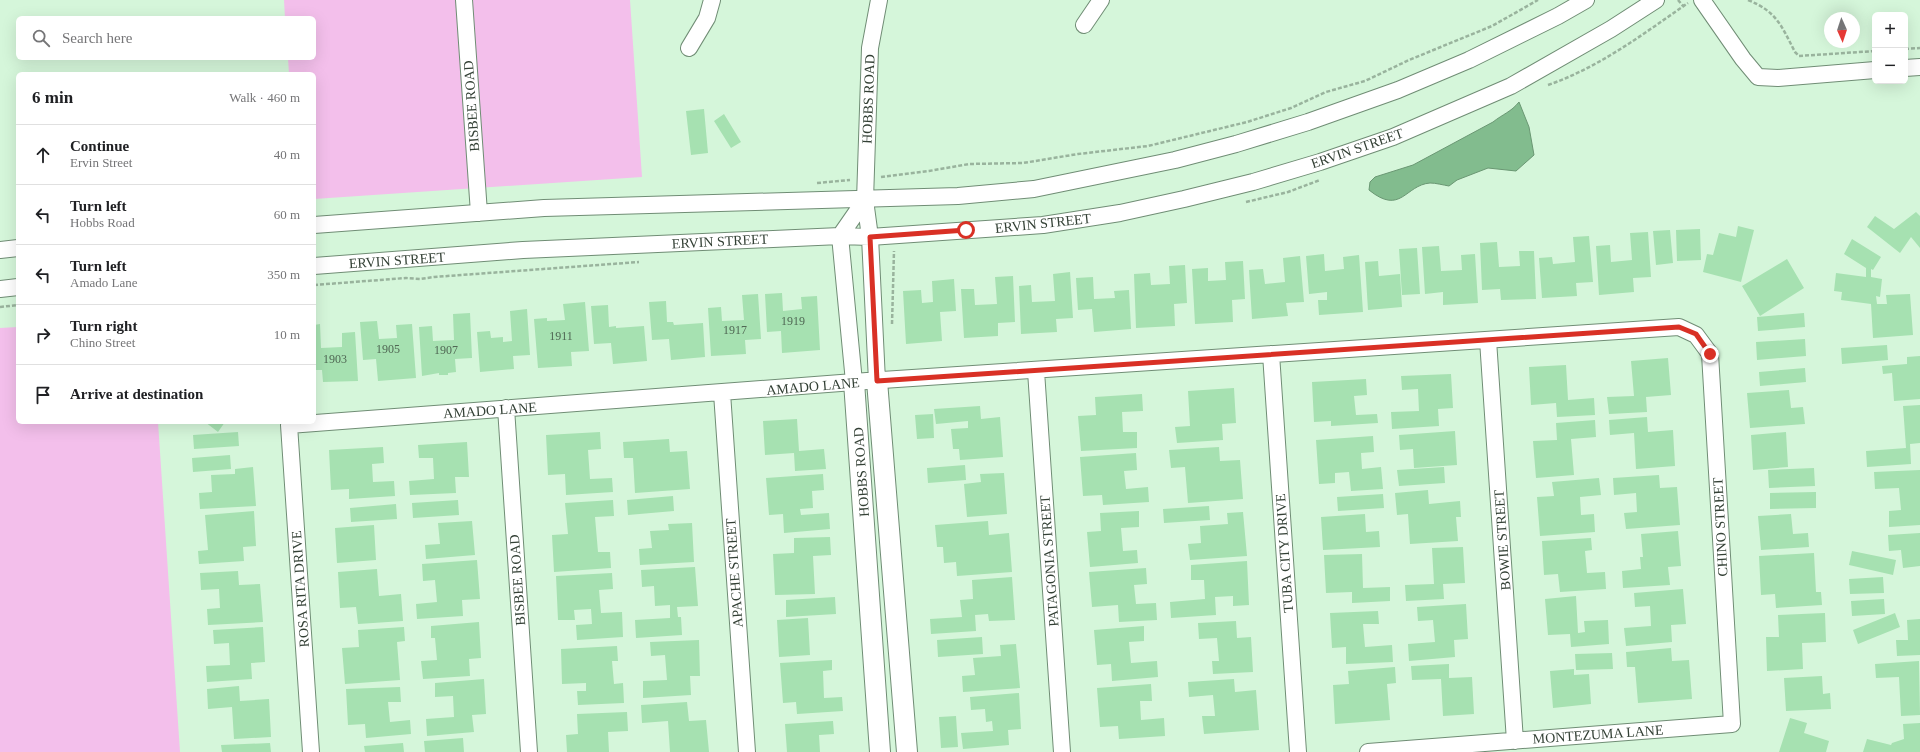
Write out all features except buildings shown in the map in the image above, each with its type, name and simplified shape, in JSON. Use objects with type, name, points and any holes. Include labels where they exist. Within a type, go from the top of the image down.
[{"type":"street","name":"BISBEE ROAD","points":[[464,0],[479,213]]},
{"type":"street","points":[[689,48],[707,18],[712,0]]},
{"type":"street","name":"HOBBS ROAD","points":[[879,0],[870,48],[865,200],[870,237],[877,381],[906,752]]},
{"type":"street","points":[[1084,25],[1101,0]]},
{"type":"street","points":[[316,225],[544,208],[865,200],[958,196],[1034,189],[1175,160],[1236,144],[1308,122],[1398,90],[1469,60],[1558,16],[1586,0]]},
{"type":"street","name":"ERVIN STREET","points":[[316,266],[523,250],[840,236],[870,237],[1043,225],[1120,213],[1192,198],[1320,162],[1393,137],[1511,86],[1611,29],[1656,0]]},
{"type":"street","points":[[1702,0],[1743,59],[1758,77],[1778,78],[1872,70]]},
{"type":"street","points":[[1908,68],[1920,67]]},
{"type":"street","points":[[840,236],[865,200]]},
{"type":"street","name":"HOBBS ROAD","points":[[840,236],[854,382],[880,752]]},
{"type":"street","points":[[0,250],[16,248]]},
{"type":"street","points":[[0,289],[16,288]]},
{"type":"street","name":"AMADO LANE","points":[[316,424],[854,382],[1679,327],[1696,334]]},
{"type":"street","name":"CHINO STREET","points":[[1696,334],[1710,354],[1732,724]]},
{"type":"street","name":"BOWIE STREET","points":[[1488,340],[1516,741]]},
{"type":"street","name":"TUBA CITY DRIVE","points":[[1271,354],[1298,752]]},
{"type":"street","name":"PATAGONIA STREET","points":[[1036,371],[1062,752]]},
{"type":"street","name":"APACHE STREET","points":[[722,393],[747,752]]},
{"type":"street","name":"BISBEE ROAD","points":[[506,408],[529,752]]},
{"type":"street","name":"AMADO LANE","points":[[289,426],[313,424]]},
{"type":"street","name":"ROSA RITA DRIVE","points":[[289,426],[311,752]]},
{"type":"street","name":"MONTEZUMA LANE","points":[[1368,752],[1732,724]]},
{"type":"path","points":[[812,183],[865,179],[922,172],[969,164],[1023,162],[1148,146],[1248,122],[1292,108],[1326,92],[1365,80],[1408,60],[1492,26],[1538,0]]},
{"type":"path","points":[[1678,0],[1683,6]]},
{"type":"path","points":[[1748,0],[1763,7],[1776,18],[1795,52],[1799,56],[1872,51]]},
{"type":"path","points":[[1908,49],[1920,48]]},
{"type":"shaded area","points":[[284,0],[630,0],[642,177],[316,199],[316,72],[289,72],[288,60],[316,60],[316,16],[285,16]]},
{"type":"shaded area","points":[[1519,102],[1529,127],[1534,155],[1516,171],[1488,168],[1457,180],[1449,186],[1432,183],[1422,185],[1396,200],[1389,200],[1380,197],[1369,190],[1370,182],[1375,177],[1413,165],[1493,122],[1510,111]]},
{"type":"shaded area","points":[[16,327],[16,424],[158,424],[180,752],[0,752],[0,328]]},
{"type":"route","points":[[966,230],[870,237],[877,381],[1679,327],[1696,334],[1710,354]]}]
